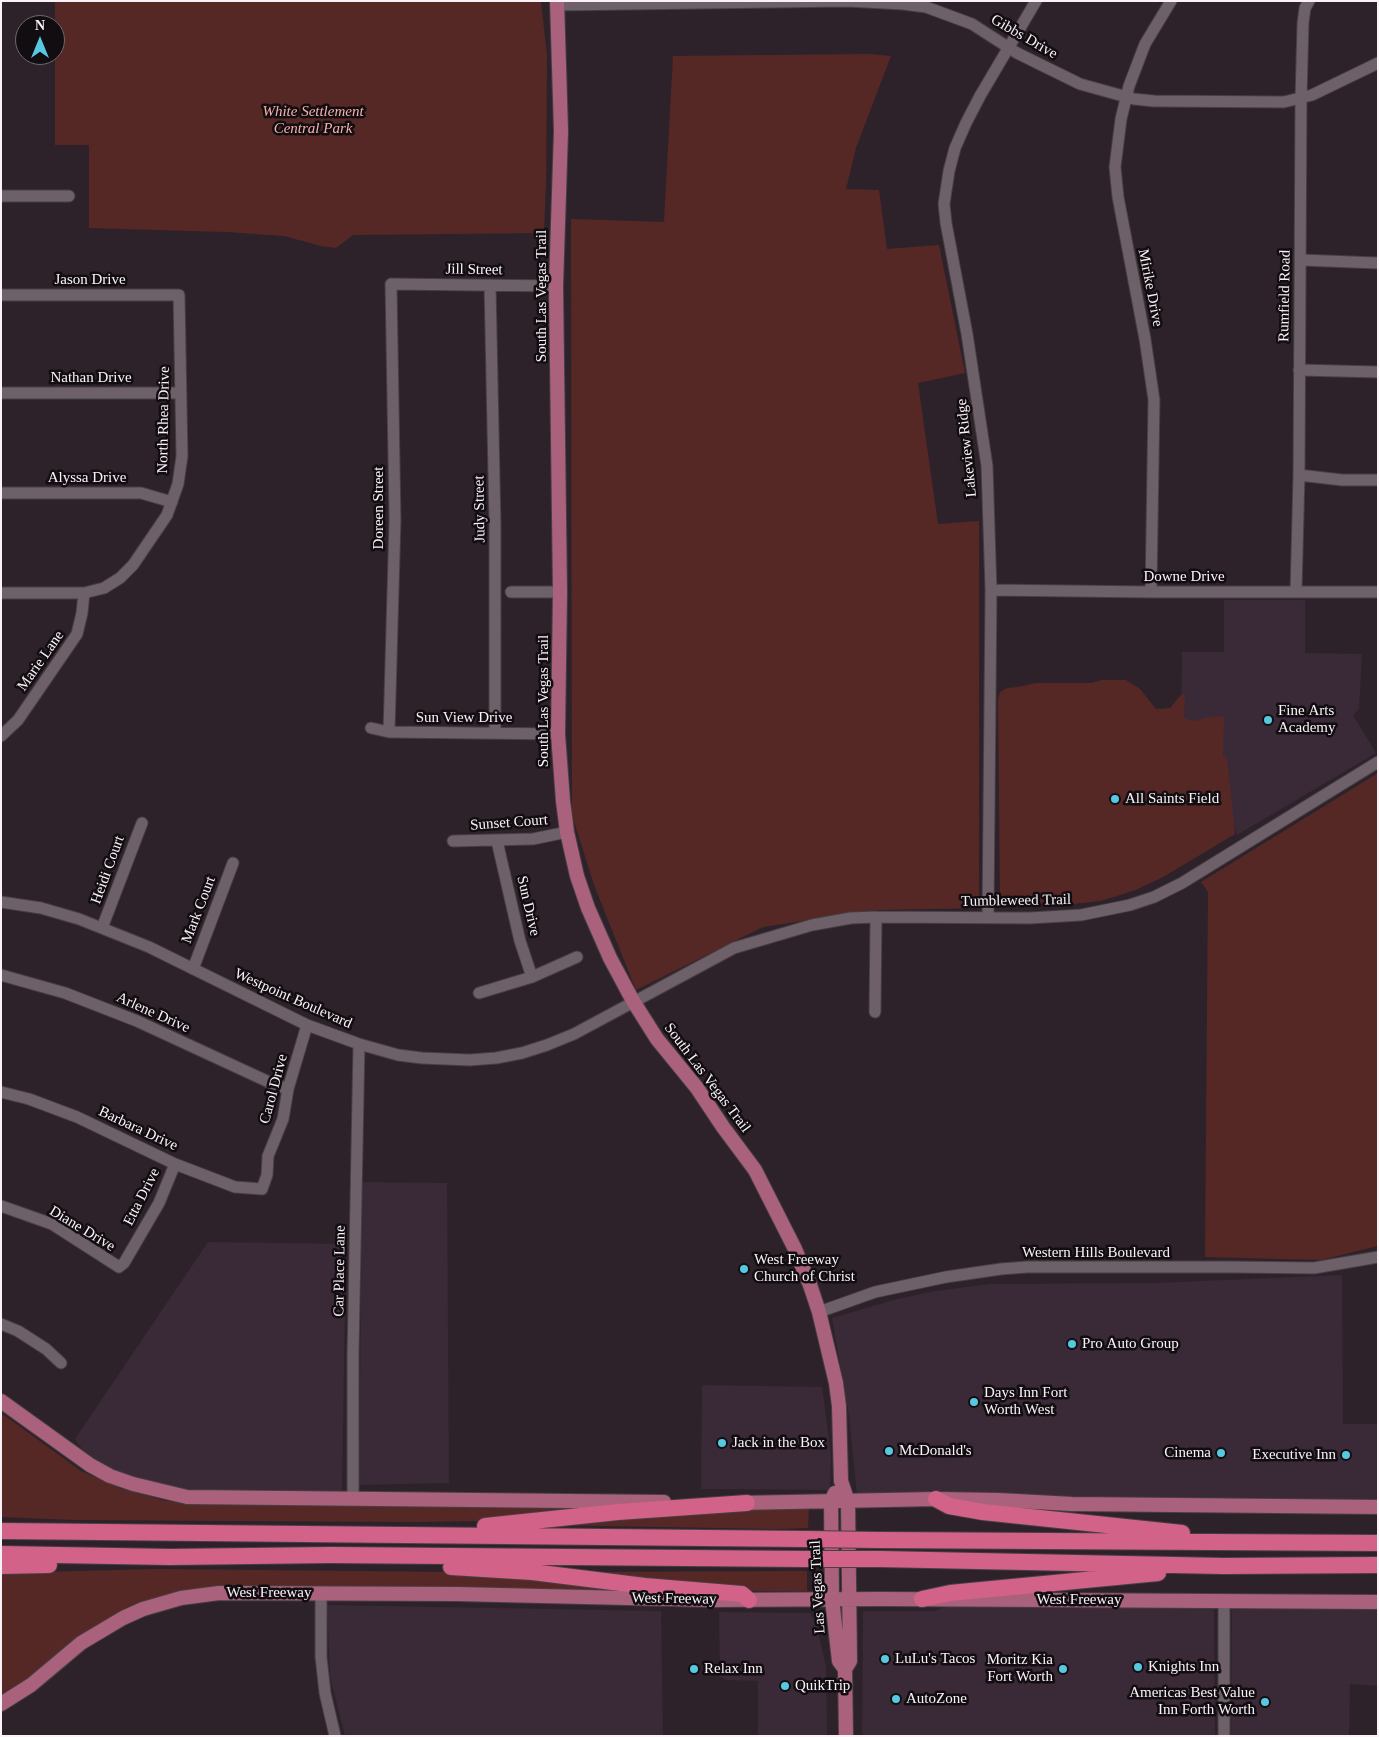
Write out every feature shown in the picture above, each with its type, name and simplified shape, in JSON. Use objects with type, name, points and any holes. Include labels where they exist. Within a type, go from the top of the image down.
[{"type":"highway","points":[[936,1499],[949,1506],[983,1512],[1184,1533],[1220,1543]]},
{"type":"highway","points":[[424,1534],[443,1528],[547,1521],[618,1512],[747,1503]]},
{"type":"highway","points":[[1,1531],[1378,1543]]},
{"type":"highway","points":[[1,1554],[170,1557],[330,1555],[879,1559],[1223,1566],[1378,1565]]},
{"type":"highway","points":[[330,1555],[361,1566],[469,1567],[532,1572],[645,1586],[742,1594],[749,1600]]},
{"type":"highway","points":[[1,1566],[131,1564],[170,1557]]},
{"type":"highway","points":[[922,1599],[950,1593],[1160,1573],[1194,1572],[1223,1566]]},
{"type":"main road","name":"South Las Vegas Trail","points":[[557,3],[561,131],[556,286],[560,592],[558,734],[563,801],[568,832],[577,876],[588,908],[610,958],[633,1001],[657,1039],[697,1088],[723,1127],[756,1170],[795,1249],[810,1286],[826,1335],[839,1406],[841,1481],[848,1502]]},
{"type":"main road","points":[[1,1401],[90,1465],[110,1476],[133,1484],[187,1497],[747,1503],[936,1499],[1072,1504],[1378,1507]]},
{"type":"main road","name":"South Las Vegas Trail","points":[[831,1502],[841,1481]]},
{"type":"main road","name":"Las Vegas Trail","points":[[831,1502],[832,1599],[839,1661],[845,1669]]},
{"type":"main road","name":"Las Vegas Trail","points":[[846,1736],[845,1669],[850,1661],[848,1502]]},
{"type":"main road","name":"West Freeway","points":[[1,1704],[31,1685],[81,1643],[122,1618],[143,1609],[181,1598],[219,1593],[749,1600],[922,1599],[1378,1602]]},
{"type":"street","name":"Gibbs Drive","points":[[557,3],[847,1],[926,4],[972,24],[1009,48],[1080,84],[1126,97],[1154,101],[1284,102],[1312,95],[1378,63]]},
{"type":"street","name":"Lakeview Ridge","points":[[988,917],[991,590],[986,466],[983,434],[967,334],[944,204],[955,148],[980,96],[1036,1]]},
{"type":"street","name":"Mirike Drive","points":[[1151,592],[1154,400],[1145,339],[1118,197],[1115,167],[1126,97],[1145,44],[1170,1]]},
{"type":"street","name":"Rumfield Road","points":[[1296,592],[1299,475],[1301,98],[1303,23],[1305,8],[1309,1]]},
{"type":"street","points":[[1,196],[69,196]]},
{"type":"street","points":[[1301,260],[1378,263]]},
{"type":"street","name":"Jill Street","points":[[391,284],[556,286]]},
{"type":"street","name":"Doreen Street","points":[[389,732],[395,520],[391,284]]},
{"type":"street","name":"Judy Street","points":[[490,285],[495,524],[495,733]]},
{"type":"street","name":"Jason Drive","points":[[1,295],[179,295]]},
{"type":"street","name":"North Rhea Drive","points":[[1,593],[84,593],[104,588],[120,578],[133,565],[167,514],[178,484],[182,456],[179,295]]},
{"type":"street","points":[[1300,370],[1378,372]]},
{"type":"street","name":"Nathan Drive","points":[[1,393],[181,393]]},
{"type":"street","points":[[1299,475],[1342,480],[1378,480]]},
{"type":"street","name":"Alyssa Drive","points":[[1,493],[141,493],[172,502]]},
{"type":"street","name":"Downe Drive","points":[[991,590],[1378,592]]},
{"type":"street","points":[[511,592],[560,592]]},
{"type":"street","name":"Marie Lane","points":[[1,736],[18,720],[77,634],[84,593]]},
{"type":"street","name":"Sun View Drive","points":[[371,728],[389,732],[558,734]]},
{"type":"street","name":"Tumbleweed Trail","points":[[633,1001],[734,948],[812,925],[851,918],[876,917],[1030,918],[1081,915],[1116,909],[1154,897],[1182,883],[1378,762]]},
{"type":"street","name":"Heidi Court","points":[[102,928],[142,823]]},
{"type":"street","name":"Sunset Court","points":[[453,841],[533,839],[568,832]]},
{"type":"street","name":"Sun Drive","points":[[497,841],[520,941],[532,977]]},
{"type":"street","name":"Mark Court","points":[[193,969],[233,862]]},
{"type":"street","name":"Westpoint Boulevard","points":[[1,902],[41,908],[79,919],[149,947],[307,1025],[359,1044],[398,1055],[470,1060],[522,1053],[565,1037],[633,1001]]},
{"type":"street","points":[[875,1012],[876,917]]},
{"type":"street","points":[[479,992],[532,977],[577,957]]},
{"type":"street","name":"Arlene Drive","points":[[1,975],[65,993],[137,1021],[271,1083],[288,1089]]},
{"type":"street","name":"Carol Drive","points":[[262,1189],[267,1175],[268,1156],[283,1118],[288,1089],[307,1025]]},
{"type":"street","name":"Car Place Lane","points":[[353,1499],[359,1044]]},
{"type":"street","name":"Barbara Drive","points":[[1,1092],[28,1099],[77,1117],[175,1164],[236,1187],[262,1189]]},
{"type":"street","name":"Etta Drive","points":[[118,1268],[124,1263],[159,1203],[175,1164]]},
{"type":"street","name":"Diane Drive","points":[[1,1206],[52,1224],[118,1268]]},
{"type":"street","name":"Western Hills Boulevard","points":[[819,1312],[875,1292],[946,1276],[1001,1269],[1314,1268],[1378,1257]]},
{"type":"street","points":[[1,1324],[18,1331],[46,1349],[61,1363]]},
{"type":"street","points":[[321,1593],[321,1657],[325,1694],[335,1736]]},
{"type":"street","points":[[1224,1601],[1224,1736]]},
{"type":"shaded area","name":"Fine Arts Academy","points":[[1224,600],[1305,600],[1305,653],[1362,654],[1359,709],[1353,715],[1376,753],[1237,835],[1210,755],[1181,725],[1182,652],[1224,652]]},
{"type":"shaded area","points":[[362,1182],[447,1183],[449,1483],[359,1485]]},
{"type":"shaded area","points":[[208,1242],[346,1244],[342,1493],[203,1492],[128,1478],[104,1468],[82,1449],[75,1439]]},
{"type":"shaded area","points":[[1342,1275],[1343,1424],[1378,1424],[1378,1499],[1157,1499],[857,1495],[849,1416],[832,1318],[897,1299],[935,1291],[990,1284],[1156,1283]]},
{"type":"shaded area","points":[[702,1385],[822,1387],[831,1455],[830,1490],[701,1489]]},
{"type":"shaded area","points":[[327,1605],[661,1611],[663,1736],[345,1736],[330,1677]]},
{"type":"shaded area","points":[[951,1605],[1214,1609],[1215,1736],[862,1736],[863,1611],[934,1611]]},
{"type":"shaded area","points":[[1232,1609],[1378,1609],[1378,1686],[1350,1684],[1349,1736],[1231,1736]]},
{"type":"shaded area","points":[[719,1612],[810,1613],[816,1624],[826,1666],[827,1736],[758,1736],[758,1681],[726,1680],[720,1676]]},
{"type":"green space","name":"White Settlement Central Park","points":[[55,1],[541,1],[547,56],[544,233],[353,235],[336,248],[284,236],[227,232],[89,228],[89,145],[55,145],[55,65],[65,65],[65,15],[55,15]]},
{"type":"green space","points":[[869,54],[891,56],[856,148],[846,189],[879,190],[887,249],[939,245],[965,373],[918,383],[938,524],[979,521],[979,908],[875,910],[763,927],[636,990],[594,885],[572,815],[571,219],[664,222],[673,56]]},
{"type":"green space","name":"All Saints Field","points":[[1101,680],[1126,680],[1140,689],[1156,709],[1170,708],[1181,695],[1185,694],[1184,718],[1189,720],[1195,721],[1224,716],[1223,756],[1227,757],[1235,834],[1165,876],[1138,889],[1117,896],[1100,901],[1064,905],[1000,904],[998,699],[1000,692],[1007,688],[1036,683],[1092,683]]},
{"type":"green space","points":[[1378,773],[1378,1246],[1321,1260],[1205,1257],[1208,892],[1201,882]]},
{"type":"green space","points":[[1,1413],[81,1471],[122,1489],[166,1501],[631,1506],[486,1521],[74,1520],[1,1517]]},
{"type":"green space","points":[[809,1506],[808,1528],[544,1525],[694,1512]]},
{"type":"green space","points":[[156,1569],[454,1572],[645,1591],[224,1588],[123,1611],[93,1627],[18,1687],[1,1696],[1,1573]]},
{"type":"green space","points":[[807,1571],[807,1591],[734,1590],[572,1572]]},
{"type":"place","name":"Fine Arts Academy","points":[[1268,720]]},
{"type":"place","name":"All Saints Field","points":[[1115,799]]},
{"type":"place","name":"West Freeway Church of Christ","points":[[744,1269]]},
{"type":"place","name":"Pro Auto Group","points":[[1072,1344]]},
{"type":"place","name":"Days Inn Fort Worth West","points":[[974,1402]]},
{"type":"place","name":"Jack in the Box","points":[[722,1443]]},
{"type":"place","name":"McDonald's","points":[[889,1451]]},
{"type":"place","name":"Cinema","points":[[1221,1453]]},
{"type":"place","name":"Executive Inn","points":[[1346,1455]]},
{"type":"place","name":"LuLu's Tacos","points":[[885,1659]]},
{"type":"place","name":"Knights Inn","points":[[1138,1667]]},
{"type":"place","name":"Relax Inn","points":[[694,1669]]},
{"type":"place","name":"Moritz Kia Fort Worth","points":[[1063,1669]]},
{"type":"place","name":"QuikTrip","points":[[785,1686]]},
{"type":"place","name":"AutoZone","points":[[896,1699]]},
{"type":"place","name":"Americas Best Value Inn Forth Worth","points":[[1265,1702]]}]
